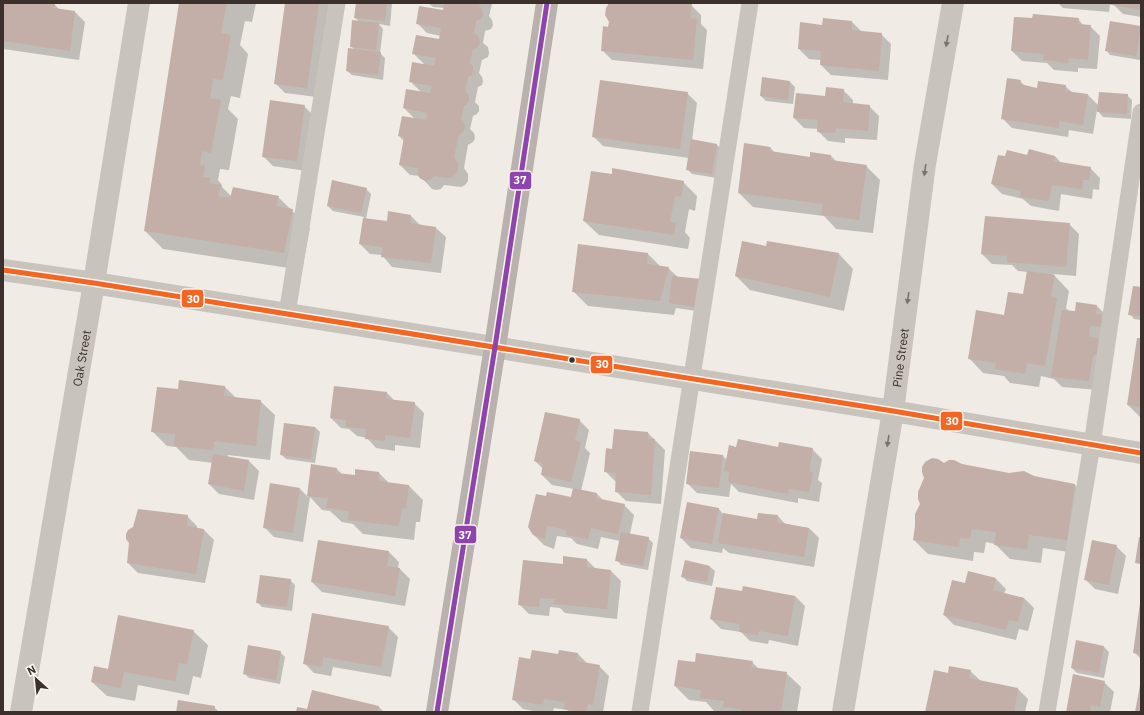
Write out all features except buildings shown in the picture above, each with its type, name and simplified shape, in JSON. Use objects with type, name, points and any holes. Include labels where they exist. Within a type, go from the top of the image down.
[{"type":"main road","points":[[437,712],[495,347],[547,3]]},
{"type":"street","name":"Oak Street","points":[[21,712],[94,283],[139,3]]},
{"type":"street","name":"Pine Street","points":[[843,712],[893,411],[926,164],[953,3]]},
{"type":"street","points":[[3,270],[94,283],[893,411],[1141,453]]},
{"type":"lane","points":[[286,314],[337,3]]},
{"type":"lane","points":[[640,712],[750,3]]},
{"type":"lane","points":[[1048,712],[1092,445],[1141,112]]},
{"type":"transit line","name":"37","points":[[437,712],[495,347],[547,3]]},
{"type":"transit line","name":"30","points":[[3,270],[94,283],[893,411],[1141,453]]}]
